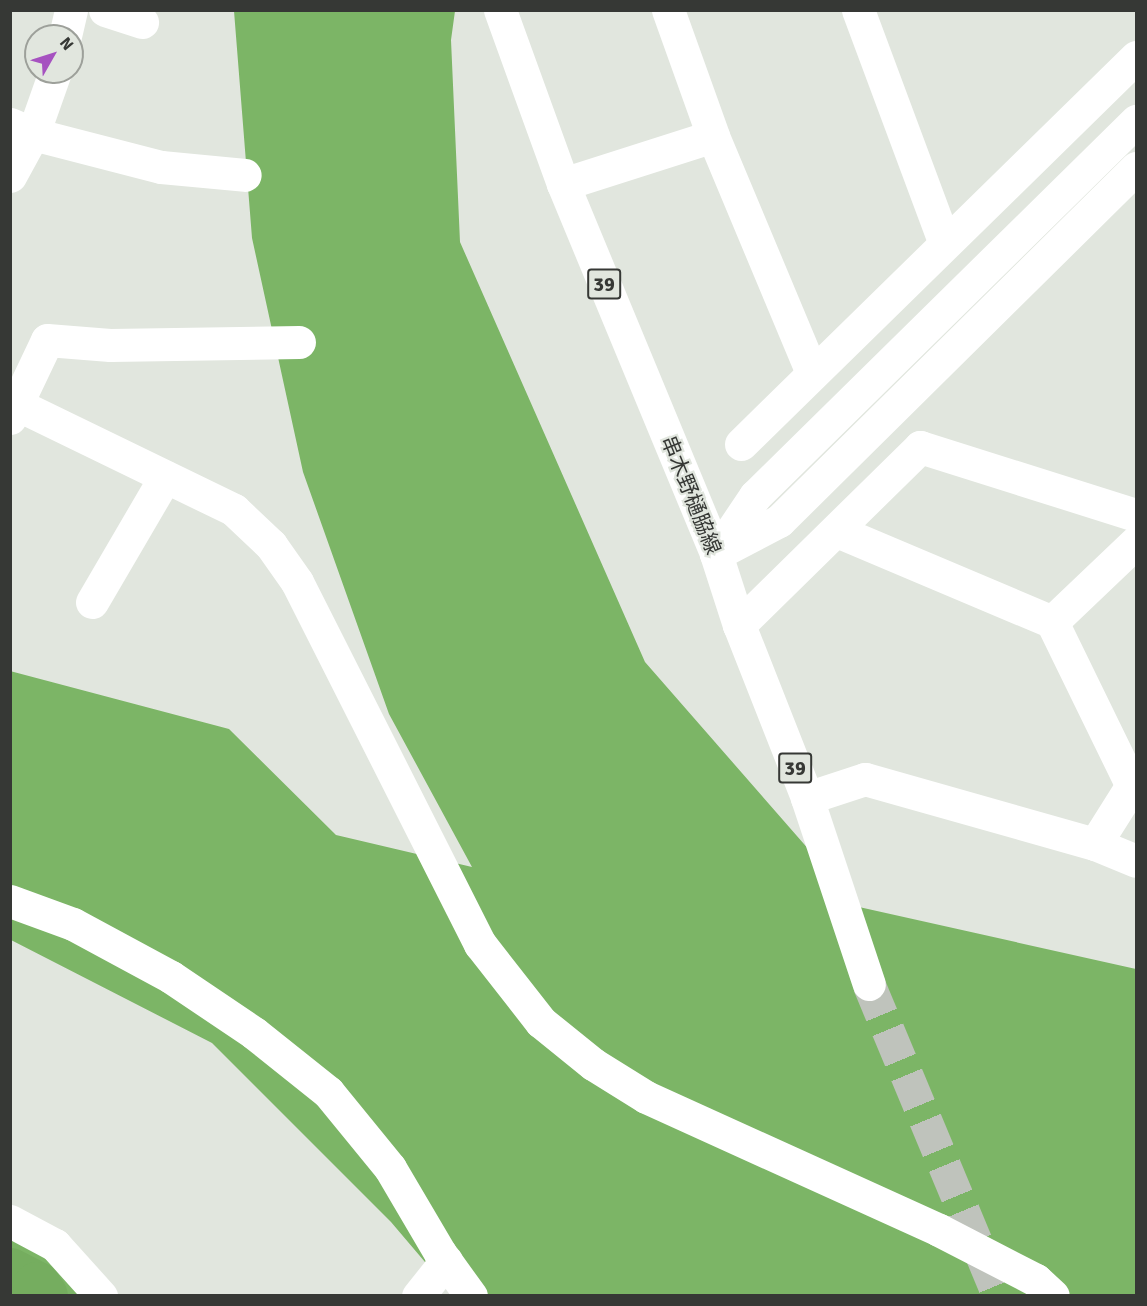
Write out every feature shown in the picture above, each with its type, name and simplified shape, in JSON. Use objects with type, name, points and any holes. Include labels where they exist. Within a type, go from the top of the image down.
[{"type":"main road","points":[[105,10],[142,22]]},
{"type":"main road","name":"串木野樋脇線","points":[[500,10],[563,184],[716,554],[739,625],[807,798],[870,984]]},
{"type":"main road","points":[[668,10],[713,136],[812,373]]},
{"type":"main road","points":[[858,10],[944,241]]},
{"type":"main road","points":[[741,444],[944,241],[1137,57]]},
{"type":"main road","points":[[10,176],[22,129],[48,84]]},
{"type":"main road","points":[[716,554],[755,496],[1137,121]]},
{"type":"main road","points":[[22,129],[161,167],[245,175]]},
{"type":"main road","points":[[563,184],[713,136]]},
{"type":"main road","points":[[716,554],[779,521],[1137,168]]},
{"type":"main road","points":[[299,342],[110,345],[46,340],[13,408],[234,510],[271,545],[297,582],[480,944],[541,1022],[593,1064],[646,1097],[939,1230],[1036,1280],[1053,1296]]},
{"type":"main road","points":[[739,625],[920,447],[1137,515]]},
{"type":"main road","points":[[92,602],[165,477]]},
{"type":"main road","points":[[837,531],[1052,622],[1134,781],[1095,843]]},
{"type":"main road","points":[[1052,622],[1137,542]]},
{"type":"main road","points":[[807,798],[865,779],[1095,843],[1137,861]]},
{"type":"main road","points":[[10,901],[73,924],[171,977],[254,1033],[328,1092],[390,1168],[446,1261],[471,1296]]},
{"type":"main road","points":[[10,1221],[55,1245],[101,1296]]},
{"type":"main road","points":[[418,1296],[446,1261]]},
{"type":"green space","points":[[234,11],[455,11],[451,40],[460,242],[645,662],[859,907],[1136,969],[1136,1295],[453,1295],[391,1222],[212,1043],[11,940],[10,671],[229,729],[336,835],[472,867],[389,714],[303,472],[252,238]]},
{"type":"green space","points":[[10,1231],[107,1295],[11,1295]]},
{"type":"waterway","points":[[10,1272],[37,1286],[44,1296]]},
{"type":"tunnel","points":[[869,984],[999,1296]]}]
